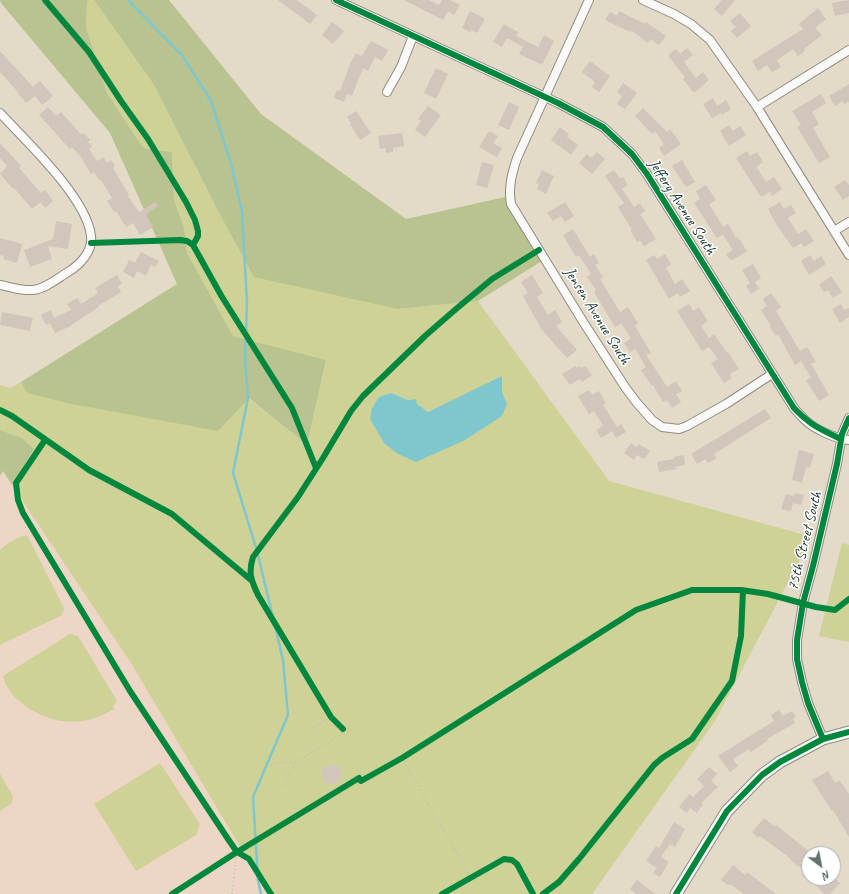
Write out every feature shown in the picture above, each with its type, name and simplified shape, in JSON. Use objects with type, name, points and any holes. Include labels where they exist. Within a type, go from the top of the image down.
[{"type":"street","name":"Jeffery Avenue South","points":[[336,0],[545,97],[603,127],[632,154],[647,174],[794,408],[805,420],[815,427],[845,440]]},
{"type":"street","name":"Jensen Avenue South","points":[[589,0],[517,158],[512,174],[510,196],[511,204],[582,320],[637,403],[652,420],[662,427],[679,429],[687,426],[726,404],[772,374]]},
{"type":"street","points":[[643,0],[674,14],[691,24],[710,40],[757,107],[849,255]]},
{"type":"street","points":[[388,92],[401,67],[412,36]]},
{"type":"street","points":[[757,107],[849,50]]},
{"type":"street","points":[[0,113],[48,164],[75,199],[88,220],[92,237],[88,251],[81,262],[68,272],[41,288],[21,290],[0,285]]},
{"type":"street","points":[[834,231],[849,222]]},
{"type":"street","name":"75th Street South","points":[[823,739],[808,703],[802,682],[797,659],[797,640],[803,603],[837,464],[845,440],[842,434],[849,418]]},
{"type":"street","points":[[676,894],[727,811],[762,775],[780,762],[823,739],[849,732]]},
{"type":"path","points":[[313,728],[331,717]]},
{"type":"path","points":[[283,785],[297,762],[342,734],[343,729]]},
{"type":"path","points":[[402,758],[471,877],[476,882]]},
{"type":"path","points":[[270,764],[297,762]]},
{"type":"path","points":[[232,894],[237,852]]},
{"type":"shaded area","points":[[2,470],[131,663],[268,894],[0,894],[0,476]]},
{"type":"green space","points":[[0,0],[88,0],[86,27],[107,93],[143,148],[172,152],[174,200],[184,227],[187,253],[233,336],[326,360],[307,445],[249,398],[218,431],[67,403],[27,393],[21,382],[177,284],[110,133]]},
{"type":"green space","points":[[88,0],[94,0],[154,85],[216,207],[398,309],[478,301],[609,481],[805,535],[806,548],[715,721],[592,894],[268,894],[131,663],[12,485],[34,449],[22,438],[0,430],[0,385],[11,388],[21,382],[27,393],[248,398],[307,445],[326,360],[233,336],[187,253],[184,227],[174,200],[172,152],[143,148],[107,93],[86,27]],"holes":[[[502,377],[502,392],[507,404],[384,443],[372,408],[379,397],[391,393],[408,400],[415,399],[416,404],[428,412]]]},
{"type":"green space","points":[[94,0],[169,0],[261,114],[406,219],[510,196],[545,259],[478,301],[398,309],[254,277],[216,207],[154,85]]},
{"type":"green space","points":[[0,430],[22,438],[34,449],[12,485],[3,471],[0,476]]},
{"type":"green space","points":[[27,535],[64,608],[62,615],[0,645],[0,550],[19,537]]},
{"type":"green space","points":[[842,543],[849,545],[849,642],[819,636]]},
{"type":"green space","points":[[70,634],[78,636],[117,701],[113,706],[114,709],[103,715],[91,719],[69,722],[46,717],[24,705],[8,689],[3,676]]},
{"type":"green space","points":[[160,763],[200,824],[196,835],[136,871],[94,804]]},
{"type":"green space","points":[[0,774],[13,796],[12,803],[0,811]]},
{"type":"water","points":[[502,376],[502,392],[507,404],[502,416],[465,440],[416,462],[398,454],[384,443],[370,419],[372,408],[379,397],[391,393],[408,400],[416,399],[417,404],[428,412]]},
{"type":"building","points":[[278,0],[297,0],[317,15],[310,24]]},
{"type":"building","points":[[404,0],[429,0],[439,5],[442,0],[450,0],[460,5],[454,15],[448,11],[443,20]]},
{"type":"building","points":[[722,0],[735,0],[722,16],[714,9]]},
{"type":"building","points":[[849,0],[849,13],[835,16],[832,3]]},
{"type":"building","points":[[818,8],[826,19],[815,28],[822,35],[804,49],[805,51],[798,56],[793,49],[777,60],[781,67],[772,72],[767,65],[758,71],[752,61],[803,29],[799,24]]},
{"type":"building","points":[[470,11],[485,19],[477,33],[471,30],[470,32],[462,28]]},
{"type":"building","points":[[619,11],[645,24],[646,22],[666,36],[659,45],[651,39],[648,43],[631,30],[630,32],[605,20],[610,12],[617,16]]},
{"type":"building","points":[[740,13],[751,26],[737,38],[731,31],[736,27],[730,21]]},
{"type":"building","points":[[332,22],[344,31],[333,44],[322,35]]},
{"type":"building","points":[[504,24],[518,32],[516,36],[538,47],[544,35],[554,41],[542,65],[519,54],[523,47],[507,38],[502,47],[493,42]]},
{"type":"building","points":[[371,41],[388,50],[382,61],[375,57],[368,71],[363,68],[352,96],[347,94],[344,102],[334,98],[337,90],[340,91],[356,53],[362,56]]},
{"type":"building","points":[[687,48],[693,55],[684,62],[696,78],[703,72],[709,80],[694,93],[683,79],[685,77],[669,57],[669,54],[676,49],[680,54]]},
{"type":"building","points":[[0,51],[33,87],[40,81],[53,96],[42,105],[35,96],[26,103],[0,72]]},
{"type":"building","points":[[590,61],[610,76],[599,92],[592,87],[595,82],[582,72]]},
{"type":"building","points":[[436,68],[448,74],[436,99],[424,93]]},
{"type":"building","points":[[623,83],[637,93],[625,109],[617,104],[622,96],[617,92]]},
{"type":"building","points":[[849,84],[849,102],[844,104],[843,101],[835,106],[829,96]]},
{"type":"building","points":[[821,94],[826,103],[812,112],[819,124],[813,128],[830,157],[819,163],[797,127],[801,125],[792,111]]},
{"type":"building","points":[[713,98],[717,106],[726,100],[731,109],[722,115],[721,113],[712,118],[703,104]]},
{"type":"building","points":[[509,102],[519,107],[509,130],[498,125]]},
{"type":"building","points":[[428,106],[441,115],[425,137],[415,130],[421,121],[418,119]]},
{"type":"building","points":[[48,107],[56,116],[61,112],[82,135],[84,133],[90,140],[88,142],[92,146],[89,149],[97,161],[104,157],[107,163],[111,160],[115,166],[113,168],[129,195],[128,196],[139,212],[155,202],[158,206],[146,215],[153,227],[140,235],[133,223],[126,227],[116,211],[114,212],[107,201],[112,198],[101,180],[100,181],[94,172],[91,174],[81,157],[72,147],[70,149],[39,115]]},
{"type":"building","points":[[643,108],[667,132],[670,129],[681,144],[664,156],[659,148],[664,144],[655,131],[652,134],[635,116]]},
{"type":"building","points":[[356,111],[371,133],[360,140],[347,117]]},
{"type":"building","points":[[729,125],[733,131],[740,126],[746,135],[729,146],[720,131]]},
{"type":"building","points":[[560,127],[569,134],[567,137],[578,145],[571,155],[551,140]]},
{"type":"building","points":[[489,131],[498,136],[493,143],[502,148],[497,157],[479,147]]},
{"type":"building","points":[[402,133],[404,146],[393,148],[393,152],[386,153],[386,148],[380,149],[378,136]]},
{"type":"building","points":[[0,143],[21,166],[19,168],[41,193],[45,190],[53,201],[45,208],[41,202],[32,209],[0,174],[7,166],[0,158]]},
{"type":"building","points":[[747,151],[750,156],[757,152],[763,162],[756,167],[766,182],[774,177],[782,189],[772,196],[770,192],[761,197],[736,158]]},
{"type":"building","points":[[597,152],[605,159],[592,174],[579,163],[587,154],[591,158]]},
{"type":"building","points":[[682,160],[695,182],[686,187],[672,166]]},
{"type":"building","points":[[482,162],[494,165],[487,188],[476,185]]},
{"type":"building","points":[[542,170],[554,176],[546,194],[537,189],[539,184],[536,183]]},
{"type":"building","points":[[614,170],[620,179],[623,177],[628,185],[622,189],[634,207],[640,203],[645,211],[640,214],[656,239],[644,246],[640,240],[637,242],[631,231],[632,230],[618,207],[624,203],[605,176]]},
{"type":"building","points":[[845,180],[849,185],[849,196],[843,200],[834,187]]},
{"type":"building","points":[[706,185],[716,200],[709,204],[723,227],[728,224],[736,238],[738,237],[747,251],[733,260],[730,260],[726,254],[733,250],[723,235],[717,238],[694,203],[700,199],[696,191]]},
{"type":"building","points":[[565,202],[574,216],[565,222],[561,216],[553,221],[547,213]]},
{"type":"building","points":[[780,202],[784,209],[791,205],[796,213],[788,218],[798,234],[806,229],[814,241],[804,247],[801,243],[793,248],[768,209]]},
{"type":"building","points":[[56,221],[72,224],[68,249],[48,246],[52,259],[30,267],[24,250],[53,239]]},
{"type":"building","points":[[573,229],[590,257],[594,254],[599,263],[595,265],[603,277],[600,279],[620,312],[628,307],[638,323],[635,326],[651,353],[646,355],[667,387],[676,381],[682,391],[676,394],[681,402],[672,408],[667,400],[663,402],[653,385],[652,386],[641,370],[646,367],[635,349],[630,352],[624,343],[631,338],[621,323],[615,327],[594,292],[596,290],[587,277],[591,274],[579,255],[576,257],[563,235]]},
{"type":"building","points":[[0,238],[22,244],[17,263],[3,259],[4,256],[0,255]]},
{"type":"building","points":[[141,252],[159,261],[155,267],[151,265],[146,276],[137,271],[134,278],[123,272],[129,260],[135,263]]},
{"type":"building","points":[[665,254],[671,264],[666,268],[675,284],[682,279],[690,291],[680,297],[678,293],[669,299],[646,260],[654,255],[657,259]]},
{"type":"building","points":[[810,255],[814,261],[821,256],[825,262],[825,265],[809,275],[801,261]]},
{"type":"building","points":[[753,264],[761,278],[755,282],[759,289],[751,294],[746,286],[750,283],[742,270]]},
{"type":"building","points":[[117,275],[122,284],[118,286],[121,292],[98,306],[99,307],[71,326],[55,333],[50,323],[46,325],[41,315],[51,310],[54,318],[71,310],[67,304],[77,298],[81,304],[98,293],[95,288]]},
{"type":"building","points":[[532,275],[543,293],[537,297],[548,315],[555,310],[562,322],[556,326],[577,350],[567,358],[542,330],[523,296],[528,293],[521,282]]},
{"type":"building","points":[[831,276],[842,292],[833,298],[828,290],[824,292],[819,285]]},
{"type":"building","points":[[771,293],[781,307],[776,311],[800,351],[807,347],[816,362],[811,364],[829,395],[819,401],[806,380],[811,378],[801,361],[795,365],[778,334],[776,336],[761,310],[767,306],[763,299]]},
{"type":"building","points":[[689,304],[693,311],[699,307],[708,321],[701,326],[709,338],[714,334],[739,369],[730,374],[732,378],[724,383],[711,363],[718,359],[709,347],[702,351],[677,311]]},
{"type":"building","points":[[841,304],[844,310],[849,308],[849,317],[840,323],[832,309]]},
{"type":"building","points":[[2,312],[33,318],[30,331],[0,325]]},
{"type":"building","points":[[575,366],[577,368],[580,366],[581,368],[585,366],[592,375],[582,382],[580,379],[570,385],[562,374]]},
{"type":"building","points":[[589,390],[592,395],[599,391],[606,403],[603,405],[617,427],[621,424],[626,432],[616,438],[612,431],[601,438],[596,430],[603,426],[594,411],[589,414],[578,396]]},
{"type":"building","points":[[765,409],[771,418],[714,454],[717,458],[708,463],[705,459],[697,464],[691,454]]},
{"type":"building","points":[[631,443],[637,447],[639,444],[650,451],[644,459],[637,455],[634,460],[624,453]]},
{"type":"building","points":[[799,450],[814,454],[810,468],[806,467],[802,483],[792,480]]},
{"type":"building","points":[[684,455],[685,465],[675,467],[676,469],[659,472],[657,462],[674,459],[674,457]]},
{"type":"building","points":[[795,493],[804,495],[801,505],[793,503],[791,511],[781,509],[786,494],[794,496]]},
{"type":"building","points":[[779,710],[783,716],[792,711],[796,717],[793,718],[795,723],[767,739],[768,740],[751,752],[749,749],[733,759],[738,766],[730,772],[718,756],[774,721],[771,715]]},
{"type":"building","points":[[331,764],[341,768],[341,779],[331,785],[322,780],[322,769]]},
{"type":"building","points":[[709,767],[717,774],[711,781],[718,787],[701,803],[703,804],[697,813],[690,808],[687,813],[679,807],[689,794],[693,797],[704,786],[697,779]]},
{"type":"building","points":[[828,771],[835,783],[839,780],[849,794],[849,837],[833,810],[832,811],[812,780]]},
{"type":"building","points":[[764,818],[775,827],[776,825],[802,846],[801,846],[801,868],[786,855],[760,836],[758,838],[752,832]]},
{"type":"building","points":[[674,822],[685,829],[675,847],[670,844],[661,857],[669,862],[660,877],[653,873],[657,868],[646,861],[656,846],[659,848]]},
{"type":"building","points":[[733,865],[745,875],[747,872],[776,894],[744,894],[730,884],[728,885],[721,880]]},
{"type":"building","points":[[637,880],[655,894],[636,894],[630,889]]},
{"type":"building","points":[[816,886],[837,886],[830,894],[824,894]]},
{"type":"waterway","points":[[128,0],[182,55],[211,101],[232,167],[242,212],[247,303],[245,361],[248,398],[233,473],[257,551],[283,660],[288,715],[253,797],[258,880],[261,894]]},
{"type":"cycle path","points":[[45,0],[89,52],[148,139],[186,202],[195,220],[198,236],[193,245]]},
{"type":"cycle path","points":[[336,0],[558,103],[603,127],[632,154],[647,174],[794,408],[805,419],[841,439]]},
{"type":"cycle path","points":[[91,243],[180,240],[187,241],[193,245],[222,297],[292,408],[316,468]]},
{"type":"cycle path","points":[[343,729],[331,717],[258,595],[251,576],[253,557],[298,497],[351,411],[363,396],[425,336],[492,279],[539,250]]},
{"type":"cycle path","points":[[0,410],[12,416],[89,470],[172,514],[251,580]]},
{"type":"cycle path","points":[[823,739],[808,703],[802,682],[797,659],[797,640],[803,603],[837,464],[842,434],[849,418]]},
{"type":"cycle path","points":[[45,440],[16,483],[18,500],[23,513],[130,691],[237,852],[249,859],[271,894]]},
{"type":"cycle path","points":[[172,894],[237,852],[359,778],[361,781],[402,758],[636,610],[692,590],[741,590],[768,594],[816,607],[835,610],[849,599]]},
{"type":"cycle path","points":[[543,894],[559,882],[579,859],[654,765],[662,758],[692,739],[732,681],[741,636],[743,591]]},
{"type":"cycle path","points":[[676,894],[727,811],[762,775],[780,762],[823,739],[849,732]]},
{"type":"cycle path","points":[[442,894],[504,859],[512,860],[517,864],[533,894]]}]
